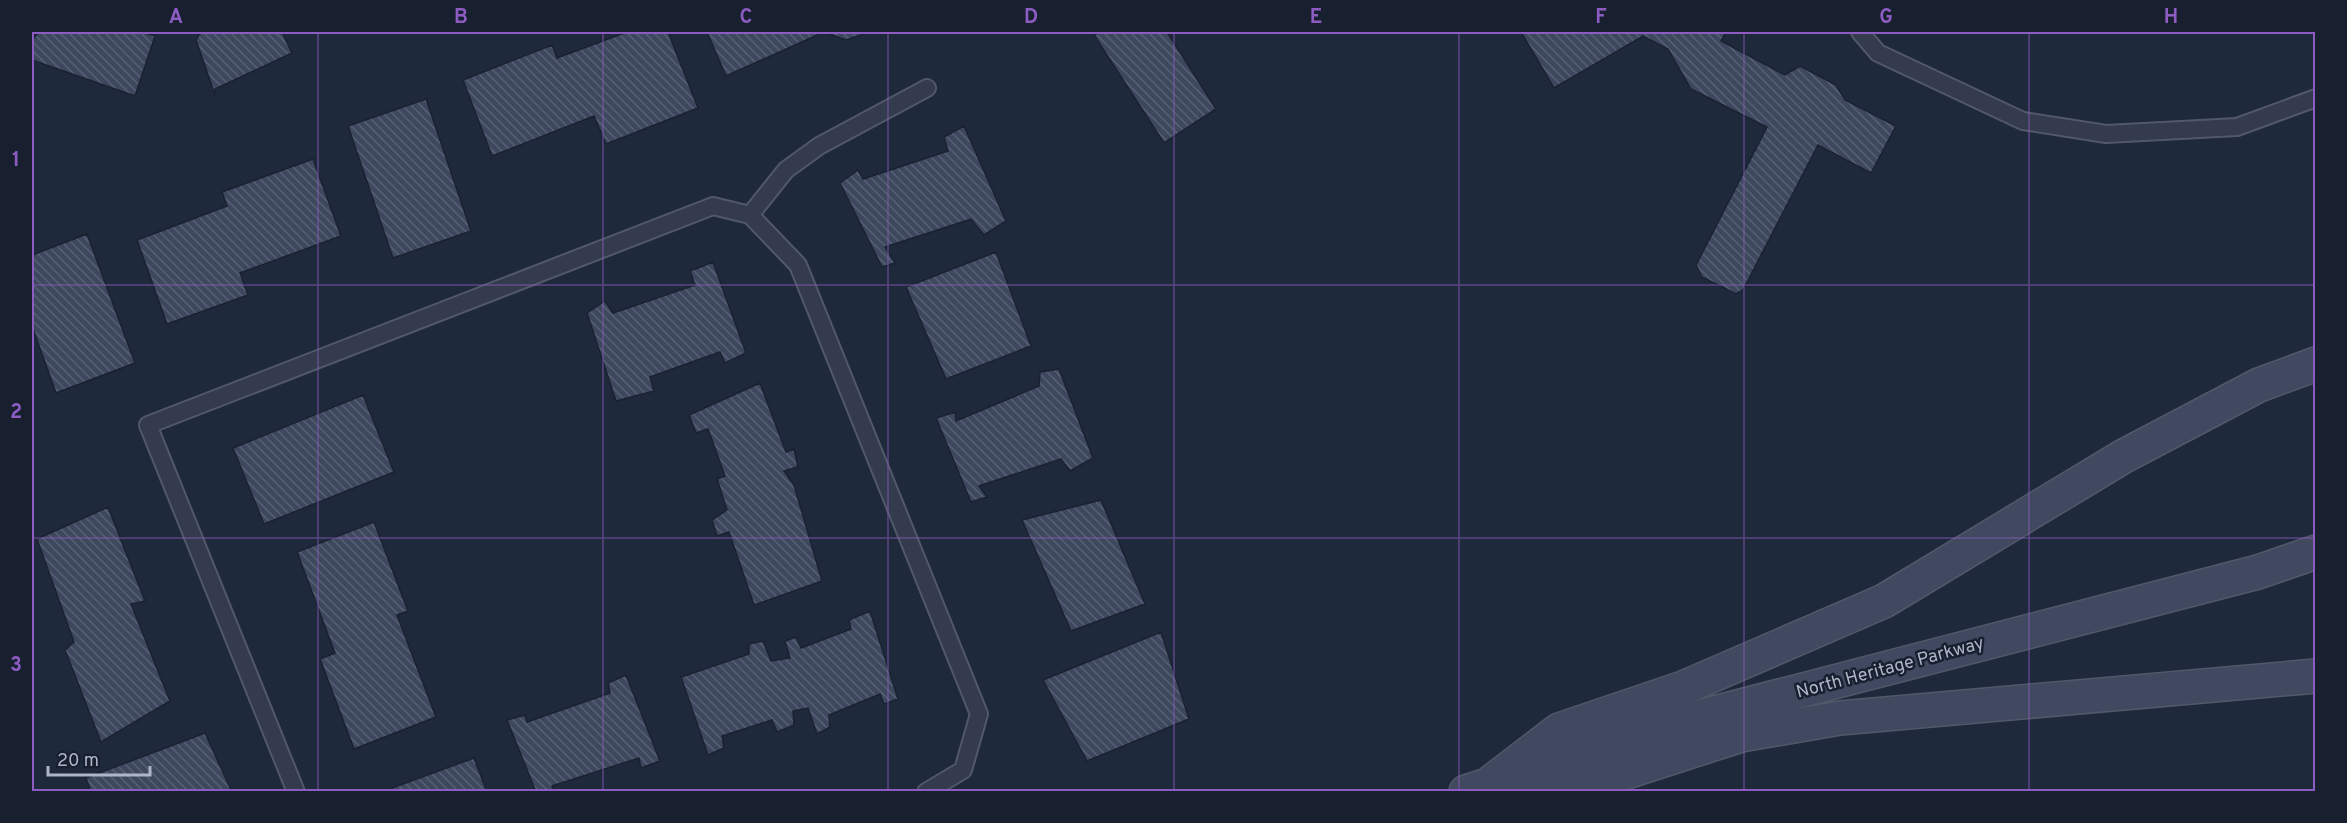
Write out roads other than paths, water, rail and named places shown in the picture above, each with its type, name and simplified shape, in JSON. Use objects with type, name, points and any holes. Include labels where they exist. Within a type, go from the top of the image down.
[{"type":"main road","points":[[1478,787],[1559,730],[1683,688],[1884,601],[2124,456],[2259,385],[2316,364]]},
{"type":"main road","name":"North Heritage Parkway","points":[[1478,787],[1695,718],[2258,572],[2316,552]]},
{"type":"main road","points":[[1478,787],[1577,788],[1741,735],[1840,718],[2316,676]]},
{"type":"lane","points":[[1860,32],[1878,53],[2023,121],[2106,134],[2237,127],[2316,98]]},
{"type":"lane","points":[[750,215],[786,170],[819,146],[927,88]]},
{"type":"lane","points":[[296,792],[148,425],[713,206],[750,215],[798,265],[980,714],[963,770],[926,792]]}]
